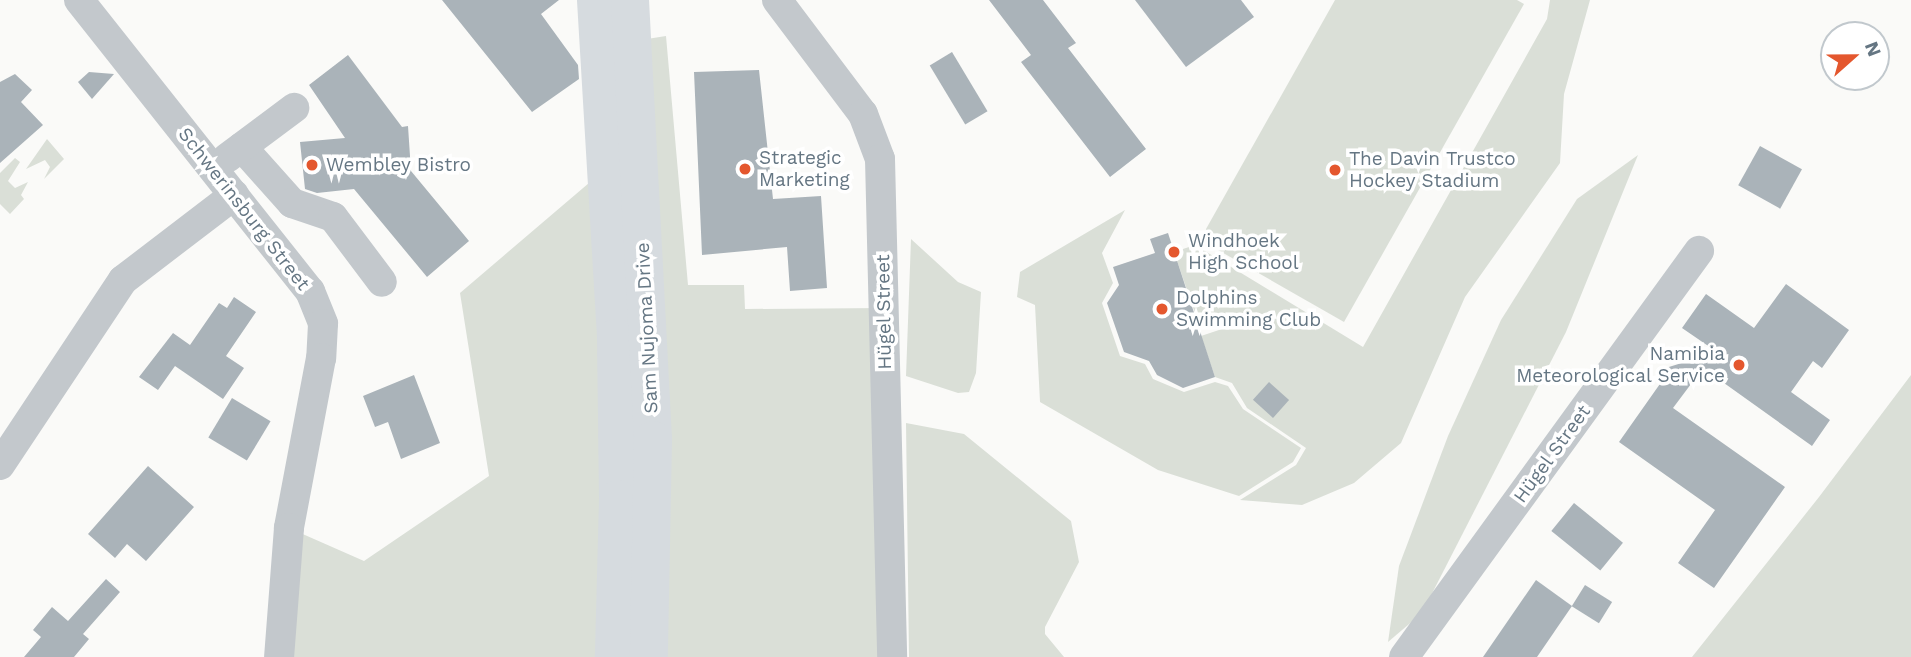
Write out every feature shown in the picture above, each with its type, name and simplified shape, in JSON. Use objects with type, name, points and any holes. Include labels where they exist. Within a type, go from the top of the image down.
[{"type":"highway","name":"Sam Nujoma Drive","points":[[596,0],[615,338],[618,499],[614,657]]},
{"type":"highway","name":"Sam Nujoma Drive","points":[[630,0],[653,440],[649,657]]},
{"type":"street","name":"Schwerinsburg Street","points":[[79,0],[310,291],[323,324],[321,358],[289,528],[279,657]]},
{"type":"street","name":"Hügel Street","points":[[777,0],[863,114],[880,159],[892,657]]},
{"type":"street","points":[[212,168],[294,108]]},
{"type":"street","points":[[242,147],[286,198],[333,217],[382,282]]},
{"type":"street","points":[[0,465],[123,280],[234,195]]},
{"type":"street","name":"Hügel Street","points":[[1404,657],[1699,251]]},
{"type":"shaded area","name":"The Davin Trustco Hockey Stadium","points":[[1335,0],[1517,0],[1524,4],[1344,322],[1211,246],[1206,229]]},
{"type":"shaded area","points":[[1550,0],[1590,0],[1564,94],[1560,163],[1465,297],[1401,443],[1354,483],[1302,505],[1240,500],[1296,465],[1306,448],[1247,408],[1232,383],[1215,377],[1201,336],[1234,325],[1231,315],[1199,325],[1174,252],[1195,245],[1363,347],[1547,19]]},
{"type":"shaded area","points":[[666,36],[688,285],[744,285],[745,309],[883,308],[893,657],[664,657],[647,39]]},
{"type":"shaded area","points":[[47,139],[64,159],[44,179],[50,167],[45,160],[26,169]]},
{"type":"shaded area","points":[[1638,155],[1566,332],[1422,613],[1388,642],[1399,566],[1448,436],[1501,320],[1577,199]]},
{"type":"shaded area","points":[[15,158],[20,162],[8,181],[15,188],[28,182],[21,195],[24,199],[10,214],[0,204],[0,173]]},
{"type":"shaded area","points":[[596,177],[612,657],[279,657],[289,528],[364,561],[489,476],[460,293]]},
{"type":"shaded area","points":[[1125,210],[1102,253],[1113,283],[1102,303],[1120,356],[1145,364],[1153,379],[1184,392],[1215,382],[1228,386],[1243,409],[1301,448],[1293,462],[1239,496],[1158,470],[1040,402],[1035,305],[1017,297],[1020,272]]},
{"type":"shaded area","points":[[911,239],[958,282],[981,292],[976,373],[969,392],[958,393],[906,376]]},
{"type":"shaded area","points":[[1911,375],[1911,657],[1692,657],[1819,497]]},
{"type":"shaded area","points":[[906,423],[964,434],[1071,521],[1079,562],[1045,627],[1045,634],[1064,657],[909,657]]},
{"type":"building","points":[[442,0],[559,0],[541,14],[578,65],[579,79],[532,112]]},
{"type":"building","points":[[989,0],[1043,0],[1076,43],[1068,48],[1146,149],[1110,177],[1021,62],[1031,55]]},
{"type":"building","points":[[1135,0],[1241,0],[1254,17],[1186,67]]},
{"type":"building","points":[[952,52],[988,111],[965,125],[930,65]]},
{"type":"building","points":[[348,55],[402,127],[408,126],[411,171],[469,241],[427,277],[354,189],[317,193],[305,189],[300,142],[345,138],[309,85]]},
{"type":"building","points":[[759,70],[773,199],[821,196],[827,288],[790,291],[787,247],[702,255],[694,72]]},
{"type":"building","points":[[89,72],[114,74],[92,99],[78,82]]},
{"type":"building","points":[[15,74],[32,90],[21,102],[43,125],[0,163],[0,82]]},
{"type":"building","points":[[1760,146],[1802,169],[1780,209],[1738,185]]},
{"type":"building","points":[[1168,233],[1215,377],[1183,388],[1157,375],[1149,361],[1124,352],[1107,303],[1119,285],[1113,267],[1155,253],[1150,239]]},
{"type":"building","points":[[1786,284],[1849,330],[1822,368],[1813,361],[1791,392],[1830,420],[1812,446],[1703,368],[1673,408],[1785,487],[1714,588],[1678,563],[1715,510],[1619,442],[1662,381],[1656,371],[1717,352],[1682,328],[1706,294],[1754,328]]},
{"type":"building","points":[[234,297],[256,312],[226,356],[244,368],[223,399],[175,366],[158,390],[139,377],[173,333],[190,345],[219,303],[227,308]]},
{"type":"building","points":[[414,375],[440,443],[401,459],[388,422],[375,427],[363,396]]},
{"type":"building","points":[[1269,382],[1289,400],[1273,418],[1253,400]]},
{"type":"building","points":[[232,398],[271,421],[247,461],[208,437]]},
{"type":"building","points":[[148,466],[194,507],[146,561],[127,544],[115,558],[88,534]]},
{"type":"building","points":[[1574,503],[1623,543],[1600,571],[1551,531]]},
{"type":"building","points":[[106,579],[120,592],[83,634],[89,639],[74,657],[24,657],[41,637],[33,630],[52,607],[68,621]]},
{"type":"building","points":[[1536,580],[1572,606],[1537,657],[1483,657]]},
{"type":"building","points":[[1585,585],[1612,602],[1599,623],[1572,606]]},
{"type":"place","name":"Wembley Bistro","points":[[312,165]]},
{"type":"place","name":"Strategic Marketing","points":[[745,169]]},
{"type":"place","name":"The Davin Trustco Hockey Stadium","points":[[1335,170]]},
{"type":"place","name":"Windhoek High School","points":[[1174,252]]},
{"type":"place","name":"Dolphins Swimming Club","points":[[1162,309]]},
{"type":"place","name":"Namibia Meteorological Service","points":[[1739,365]]}]
